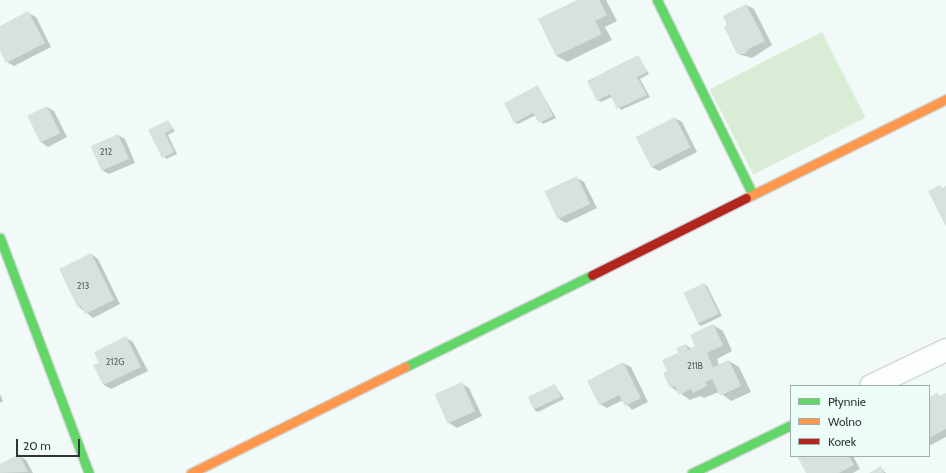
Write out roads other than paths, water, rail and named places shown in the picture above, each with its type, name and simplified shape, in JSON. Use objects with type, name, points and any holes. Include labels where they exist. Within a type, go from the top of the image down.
[{"type":"street","points":[[657,0],[754,195]]},
{"type":"street","points":[[191,473],[946,99]]},
{"type":"street","points":[[0,238],[89,473]]},
{"type":"street","points":[[873,385],[946,350]]},
{"type":"street","points":[[692,473],[790,425]]}]
